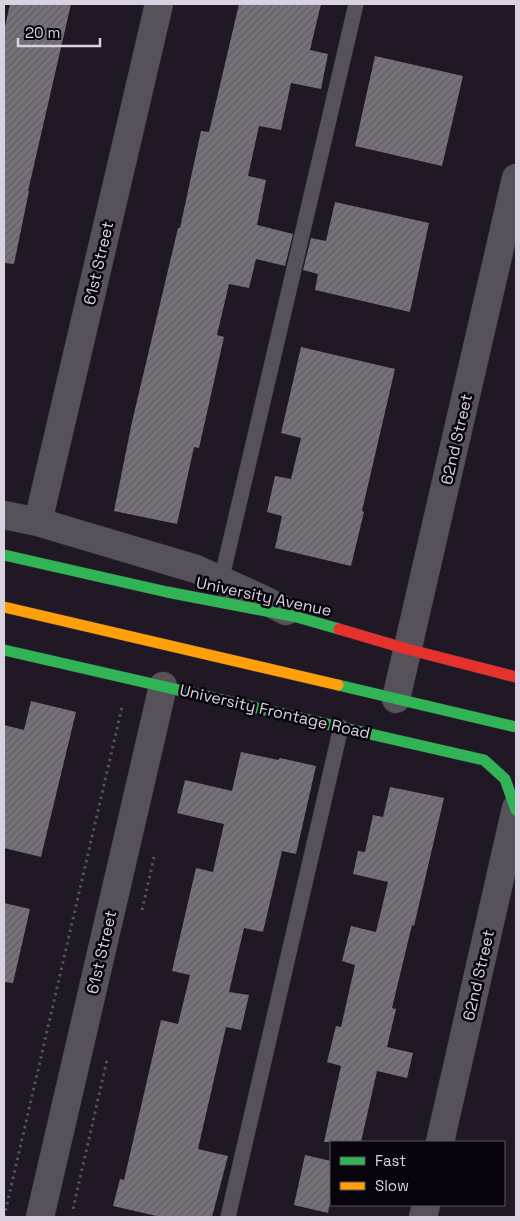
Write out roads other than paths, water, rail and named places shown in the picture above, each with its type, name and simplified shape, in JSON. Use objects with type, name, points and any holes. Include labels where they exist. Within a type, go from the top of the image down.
[{"type":"main road","name":"University Avenue","points":[[4,555],[167,592],[297,617],[407,649],[516,677]]},
{"type":"main road","points":[[4,607],[516,727]]},
{"type":"main road","name":"University Frontage Road","points":[[4,650],[484,760],[505,779],[516,810]]},
{"type":"street","name":"61st Street","points":[[38,522],[159,4]]},
{"type":"street","name":"62nd Street","points":[[396,699],[516,178]]},
{"type":"street","points":[[4,514],[38,522],[196,569],[297,617]]},
{"type":"street","name":"61st Street","points":[[40,1217],[163,686]]},
{"type":"street","name":"62nd Street","points":[[440,1141],[516,810]]},
{"type":"lane","points":[[221,580],[356,4]]},
{"type":"lane","points":[[228,1217],[341,727]]}]
